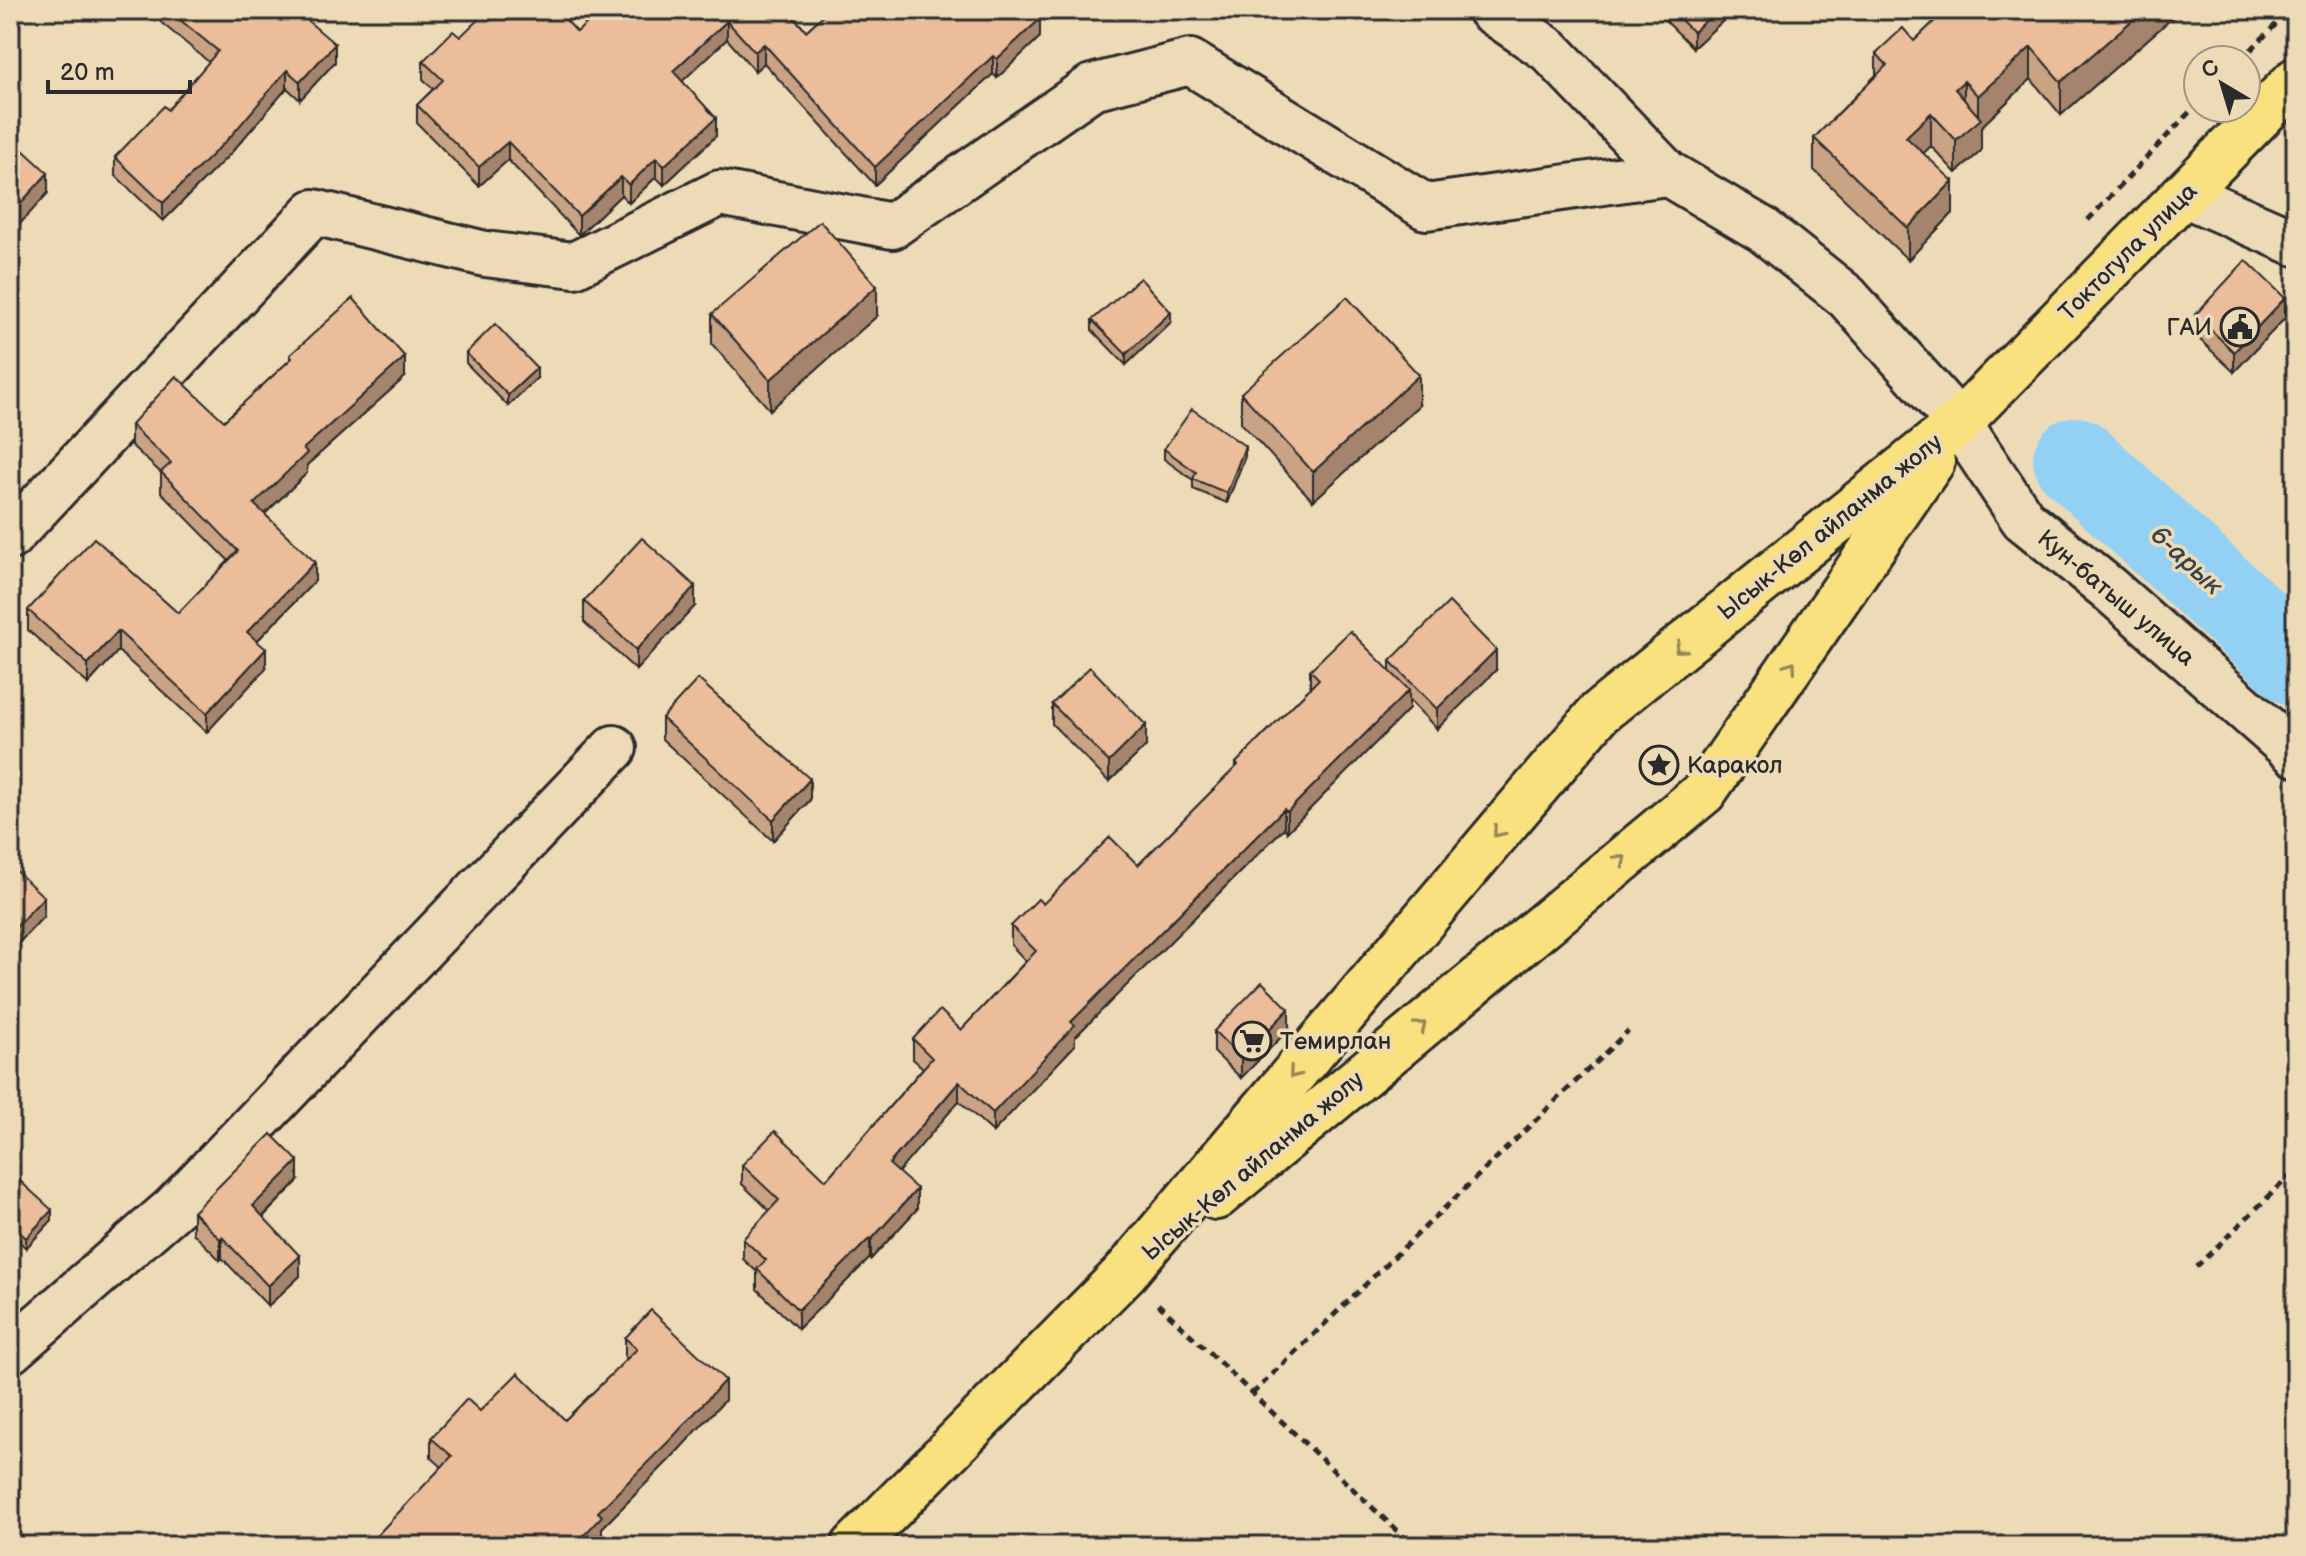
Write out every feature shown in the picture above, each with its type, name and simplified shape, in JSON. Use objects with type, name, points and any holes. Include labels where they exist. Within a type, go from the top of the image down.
[{"type":"highway","name":"Токтогула улица","points":[[1959,423],[2296,80]]},
{"type":"highway","name":"Ысык-Көл айланма жолу","points":[[1125,1273],[1704,792],[1959,423]]},
{"type":"highway","name":"Ысык-Көл айланма жолу","points":[[854,1546],[1125,1273],[1599,713],[1959,423]]},
{"type":"street","name":"Кун-батыш улица","points":[[1490,10],[1549,50],[1667,173],[1763,230],[1847,297],[1959,423],[2023,519],[2108,588],[2296,754]]},
{"type":"street","points":[[10,537],[314,212],[485,254],[574,265],[720,193],[892,226],[1092,87],[1190,62],[1426,207],[1667,173]]},
{"type":"street","points":[[2184,194],[2296,243]]},
{"type":"street","points":[[10,1351],[174,1208],[614,748]]},
{"type":"path","points":[[2257,44],[2290,10]]},
{"type":"path","points":[[1252,1394],[1628,1031]]},
{"type":"path","points":[[2196,1267],[2296,1170]]},
{"type":"path","points":[[1125,1273],[1413,1546]]},
{"type":"building","points":[[168,10],[295,10],[335,44],[300,82],[287,70],[231,136],[163,203],[115,157],[164,106],[168,110],[218,51]]},
{"type":"building","points":[[488,10],[557,10],[577,32],[601,10],[787,10],[806,31],[829,10],[1031,10],[1040,19],[997,59],[993,56],[875,167],[764,44],[755,52],[727,21],[673,71],[716,118],[664,166],[656,158],[629,185],[621,177],[579,216],[508,142],[479,167],[417,105],[443,80],[423,61],[453,31],[460,37]]},
{"type":"building","points":[[1671,10],[1717,10],[1693,32]]},
{"type":"building","points":[[1946,10],[2144,10],[2061,82],[2031,47],[1978,96],[1964,81],[1955,89],[1981,119],[1956,140],[1931,113],[1906,137],[1953,181],[1908,228],[1814,138],[1887,65],[1876,53],[1903,28],[1914,41]]},
{"type":"building","points":[[10,138],[48,173],[10,215]]},
{"type":"building","points":[[820,221],[877,286],[770,380],[712,314]]},
{"type":"building","points":[[2246,260],[2285,298],[2234,352],[2195,315]]},
{"type":"building","points":[[1140,278],[1171,312],[1126,354],[1092,320]]},
{"type":"building","points":[[1347,297],[1419,375],[1313,472],[1241,393]]},
{"type":"building","points":[[353,298],[405,357],[303,449],[307,453],[254,504],[315,562],[247,632],[266,649],[207,713],[118,631],[88,664],[28,610],[94,538],[178,613],[238,551],[161,472],[171,463],[131,425],[176,376],[224,421]]},
{"type":"building","points":[[495,324],[537,368],[508,395],[466,353]]},
{"type":"building","points":[[1192,409],[1245,446],[1227,493],[1193,479],[1196,472],[1164,449]]},
{"type":"building","points":[[642,538],[695,586],[636,650],[584,601]]},
{"type":"building","points":[[1449,602],[1496,650],[1437,709],[1390,661]]},
{"type":"building","points":[[1350,631],[1409,690],[1287,812],[1284,809],[1071,1022],[1075,1025],[993,1113],[959,1082],[889,1164],[917,1189],[871,1240],[798,1310],[757,1269],[766,1260],[743,1239],[779,1200],[742,1165],[775,1131],[826,1180],[932,1058],[913,1039],[940,1010],[961,1030],[1036,951],[1011,926],[1038,899],[1043,904],[1110,837],[1138,865],[1319,679],[1310,670]]},
{"type":"building","points":[[1090,667],[1146,725],[1109,762],[1052,704]]},
{"type":"building","points":[[698,679],[810,779],[773,820],[662,718]]},
{"type":"building","points":[[10,865],[44,897],[12,931],[10,929]]},
{"type":"building","points":[[1262,982],[1289,1009],[1241,1058],[1214,1031]]},
{"type":"building","points":[[271,1134],[298,1161],[253,1206],[300,1256],[268,1286],[222,1237],[220,1239],[193,1212]]},
{"type":"building","points":[[10,1172],[52,1210],[26,1238],[10,1223]]},
{"type":"building","points":[[651,1310],[725,1380],[598,1512],[602,1516],[574,1546],[367,1546],[452,1456],[431,1438],[467,1399],[480,1411],[518,1373],[565,1420],[637,1349],[625,1338]]},
{"type":"waterway","name":"6-арык","points":[[2076,460],[2296,663]]},
{"type":"place","name":"ГАИ","points":[[2240,327]]},
{"type":"place","name":"Каракол","points":[[1659,765]]},
{"type":"place","name":"Темирлан","points":[[1252,1041]]}]
